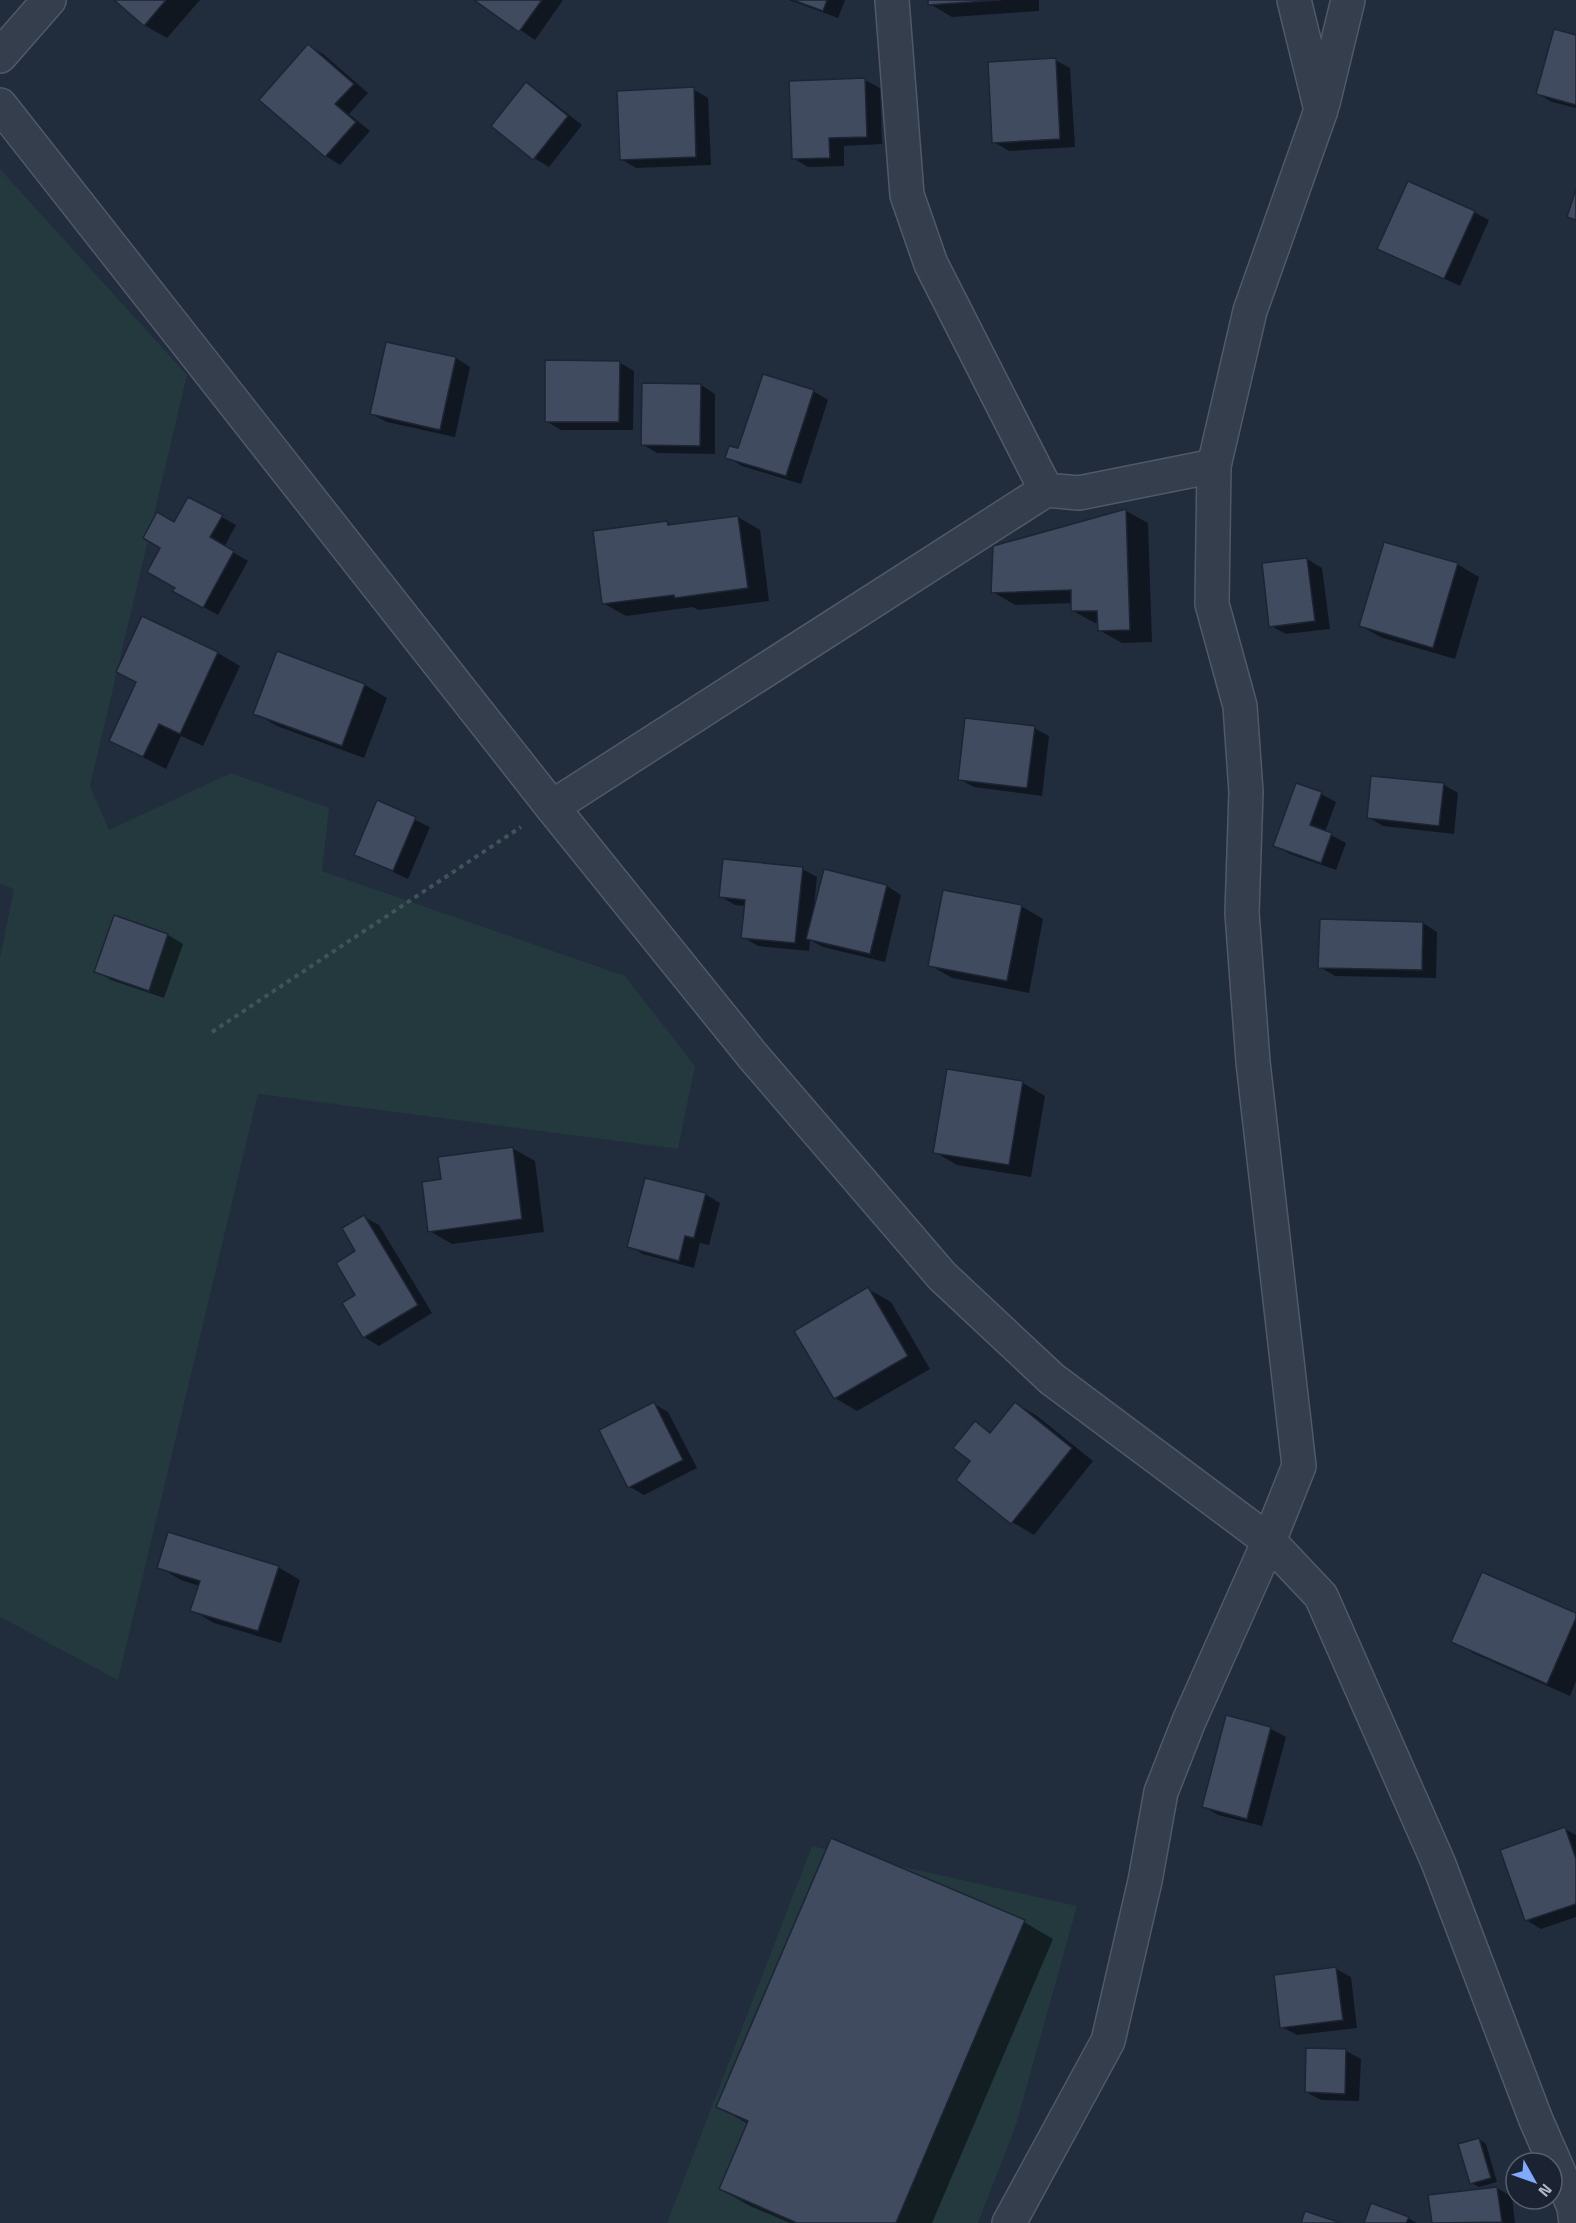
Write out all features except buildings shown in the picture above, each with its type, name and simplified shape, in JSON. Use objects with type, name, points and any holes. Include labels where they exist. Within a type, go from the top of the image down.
[{"type":"street","points":[[0,56],[49,0]]},
{"type":"street","points":[[892,0],[907,195],[931,264],[1046,490]]},
{"type":"street","points":[[1294,0],[1321,110]]},
{"type":"street","points":[[1009,2223],[1108,2041],[1145,1881],[1161,1792],[1189,1721],[1269,1541],[1299,1466],[1251,1039],[1242,913],[1246,792],[1240,706],[1212,604],[1214,466],[1250,311],[1321,110],[1348,0]]},
{"type":"street","points":[[0,105],[552,807],[752,1055],[942,1276],[1052,1379],[1269,1541],[1320,1596],[1438,1862],[1536,2120],[1574,2207],[1576,2223]]},
{"type":"street","points":[[552,807],[1046,490],[1079,493],[1214,466]]},
{"type":"path","points":[[212,1032],[552,807]]},
{"type":"green space","points":[[0,169],[187,375],[90,786],[109,830],[231,773],[329,808],[322,871],[625,976],[695,1066],[678,1149],[258,1094],[118,1680],[0,1617],[0,958],[14,889],[0,884]]},
{"type":"green space","points":[[812,1846],[1077,1906],[1016,2125],[978,2223],[667,2223]]}]
